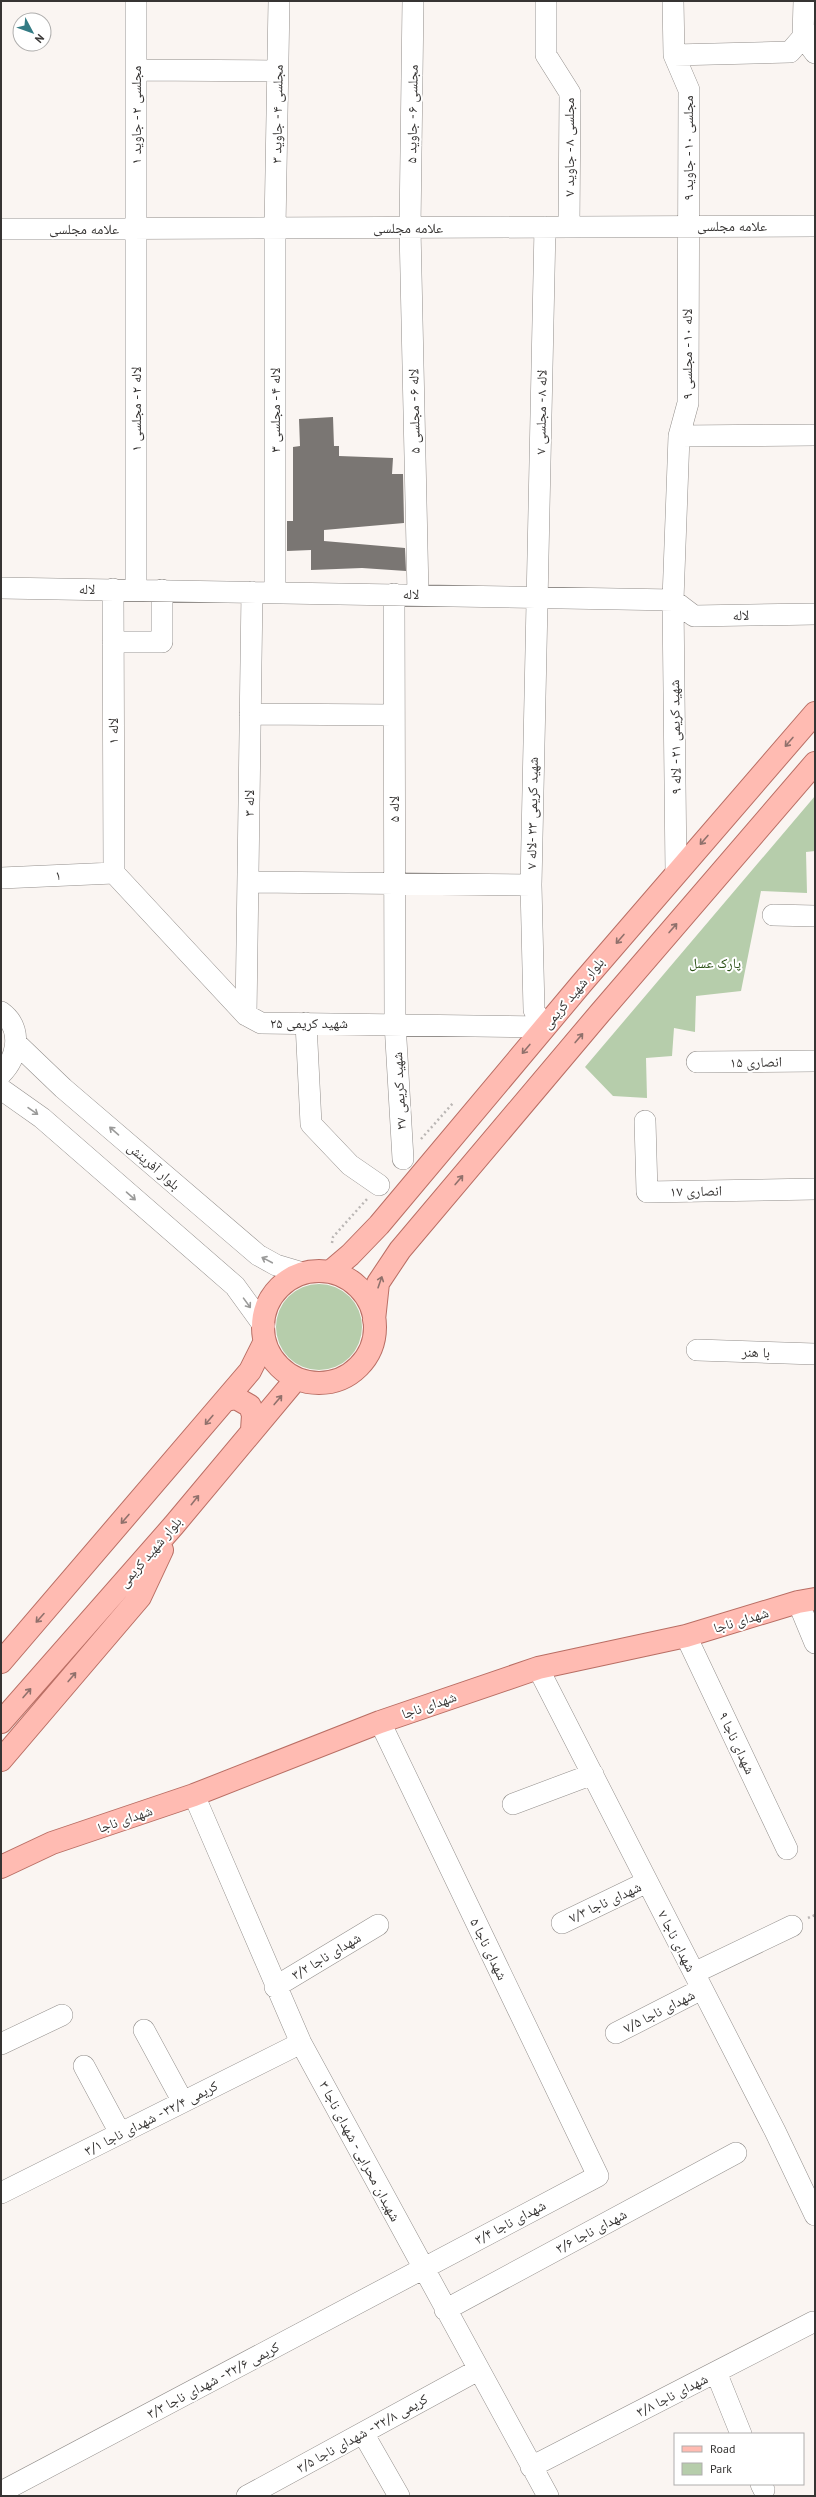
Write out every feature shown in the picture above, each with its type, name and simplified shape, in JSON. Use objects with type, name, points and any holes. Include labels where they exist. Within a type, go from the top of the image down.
[{"type":"main road","name":"بلوار شهید کریمی","points":[[330,1272],[350,1255],[379,1225],[544,1028],[815,712]]},
{"type":"main road","points":[[374,1320],[370,1303],[360,1289],[346,1278],[330,1272],[303,1273],[289,1279],[273,1294],[264,1315],[264,1335],[272,1358],[282,1370],[296,1379],[312,1383],[329,1382],[345,1376],[358,1366],[368,1353],[374,1337],[374,1320],[378,1283],[400,1250],[600,1013],[815,763]]},
{"type":"main road","points":[[379,1225],[368,1242],[371,1248],[378,1256],[386,1258],[400,1250]]},
{"type":"main road","points":[[1,1662],[250,1371],[264,1335]]},
{"type":"main road","name":"بلوار شهید کریمی","points":[[1,1722],[174,1525],[296,1379]]},
{"type":"main road","points":[[226,1400],[236,1398],[250,1406],[253,1415],[252,1430]]},
{"type":"main road","points":[[1,1760],[140,1597],[174,1525]]},
{"type":"main road","name":"شهدای ناجا","points":[[1,1867],[52,1843],[194,1796],[380,1722],[538,1668],[686,1636],[806,1601]]},
{"type":"main road","name":"شهدای ناجا","points":[[1,1854],[18,1848],[52,1843]]},
{"type":"street","name":"مجلسی ۲ - جاوید ۱","points":[[136,1],[136,228]]},
{"type":"street","name":"مجلسی ۴ - جاوید ۳","points":[[275,228],[279,1]]},
{"type":"street","name":"مجلسی ۶ - جاوید ۵","points":[[410,228],[413,1]]},
{"type":"street","name":"مجلسی ۸ - جاوید ۷","points":[[546,1],[546,55],[570,93],[569,227]]},
{"type":"street","name":"مجلسی ۱۰ - جاوید ۹","points":[[673,1],[674,55],[689,90],[687,226]]},
{"type":"street","points":[[674,55],[790,52],[811,42],[804,1]]},
{"type":"street","points":[[136,70],[278,71]]},
{"type":"street","name":"لاله ۱۰ - مجلسی ۹","points":[[673,600],[679,436],[688,403],[687,226]]},
{"type":"street","name":"علامه مجلسی","points":[[1,229],[815,226]]},
{"type":"street","name":"لاله ۸ - مجلسی ۷","points":[[538,597],[545,227]]},
{"type":"street","name":"لاله ۲ - مجلسی ۱","points":[[136,228],[136,590]]},
{"type":"street","name":"لاله ۴ - مجلسی ۳","points":[[275,228],[275,592]]},
{"type":"street","name":"لاله ۶ - مجلسی ۵","points":[[410,228],[418,594]]},
{"type":"street","points":[[679,436],[815,436]]},
{"type":"street","name":"لاله","points":[[1,588],[418,594],[673,600],[694,616],[815,614]]},
{"type":"street","name":"لاله ۱","points":[[113,589],[114,873]]},
{"type":"street","points":[[113,642],[162,642],[162,590]]},
{"type":"street","name":"لاله ۳","points":[[246,1015],[252,592]]},
{"type":"street","name":"لاله ۵","points":[[394,594],[395,1023]]},
{"type":"street","name":"شهید کریمی ۲۳ -لاله ۷","points":[[538,597],[531,885],[534,1010],[544,1028]]},
{"type":"street","name":"شهید کریمی ۲۱ - لاله ۹","points":[[673,600],[676,874]]},
{"type":"street","points":[[250,714],[394,716]]},
{"type":"street","name":"۱","points":[[1,878],[114,873]]},
{"type":"street","name":"شهید کریمی ۲۵","points":[[114,873],[246,1015],[261,1023],[395,1023],[544,1028]]},
{"type":"street","points":[[248,882],[531,885]]},
{"type":"street","points":[[774,915],[815,916]]},
{"type":"street","points":[[1,1074],[9,1066],[14,1055],[16,1043],[15,1032],[2,1012]]},
{"type":"street","points":[[306,1023],[311,1124],[350,1165],[379,1185]]},
{"type":"street","name":"شهید کریمی ۲۷","points":[[395,1023],[403,1159]]},
{"type":"street","name":"بلوار آفرینش","points":[[16,1043],[64,1088],[258,1255],[276,1265],[303,1273]]},
{"type":"street","name":"انصاری ۱۵","points":[[697,1062],[815,1061]]},
{"type":"street","points":[[1,1089],[42,1118],[235,1286],[264,1335]]},
{"type":"street","name":"انصاری ۱۷","points":[[645,1121],[647,1192],[815,1189]]},
{"type":"street","name":"با هنر","points":[[697,1350],[815,1354]]},
{"type":"street","points":[[806,1601],[815,1643]]},
{"type":"street","name":"شهدای ناجا ۹","points":[[686,1636],[787,1849]]},
{"type":"street","name":"شهدای ناجا ۷","points":[[538,1668],[775,2131],[815,2215]]},
{"type":"street","name":"شهدای ناجا ۵","points":[[380,1722],[598,2176]]},
{"type":"street","points":[[514,1804],[593,1774]]},
{"type":"street","name":"شهیدان محرابی - شهدای ناجا ۳","points":[[194,1796],[275,1987],[301,2043],[530,2467],[548,2496]]},
{"type":"street","name":"شهدای ناجا ۷/۳","points":[[562,1923],[647,1882]]},
{"type":"street","name":"شهدای ناجا ۳/۲","points":[[275,1987],[378,1925]]},
{"type":"street","name":"شهدای ناجا ۷/۵","points":[[616,2033],[698,1981],[792,1926]]},
{"type":"street","points":[[1,2044],[62,2015]]},
{"type":"street","points":[[144,2030],[183,2102]]},
{"type":"street","name":"کریمی ۳۲/۴ - شهدای ناجا ۳/۱","points":[[1,2193],[301,2043]]},
{"type":"street","points":[[84,2066],[120,2134]]},
{"type":"street","name":"شهدای ناجا ۳/۶","points":[[445,2310],[736,2153]]},
{"type":"street","name":"شهدای ناجا ۳/۴","points":[[423,2268],[598,2176]]},
{"type":"street","name":"کریمی ۳۲/۶ - شهدای ناجا ۳/۳","points":[[2,2492],[423,2268]]},
{"type":"street","name":"شهدای ناجا ۳/۸","points":[[530,2467],[813,2322]]},
{"type":"street","name":"کریمی ۳۲/۸ - شهدای ناجا ۳/۵","points":[[251,2495],[478,2370]]},
{"type":"street","points":[[716,2372],[741,2433]]},
{"type":"street","points":[[363,2433],[399,2496]]},
{"type":"path","points":[[403,1159],[456,1099]]},
{"type":"path","points":[[330,1272],[333,1237],[379,1185]]},
{"type":"green space","name":"پارک عسل","points":[[815,796],[815,851],[806,852],[807,893],[761,891],[741,991],[696,996],[695,1032],[674,1028],[672,1056],[646,1058],[647,1098],[613,1096],[585,1067]]},
{"type":"green space","points":[[311,1284],[327,1284],[336,1287],[350,1296],[359,1310],[362,1319],[362,1335],[359,1344],[350,1358],[336,1367],[327,1370],[311,1370],[295,1363],[288,1358],[283,1351],[276,1335],[276,1319],[283,1303],[288,1296],[295,1291]]},
{"type":"building","points":[[333,417],[334,446],[339,446],[339,456],[393,458],[392,474],[403,474],[404,523],[324,530],[324,541],[405,548],[406,571],[362,568],[311,570],[311,550],[287,551],[287,521],[293,521],[293,447],[300,446],[299,419]]}]
